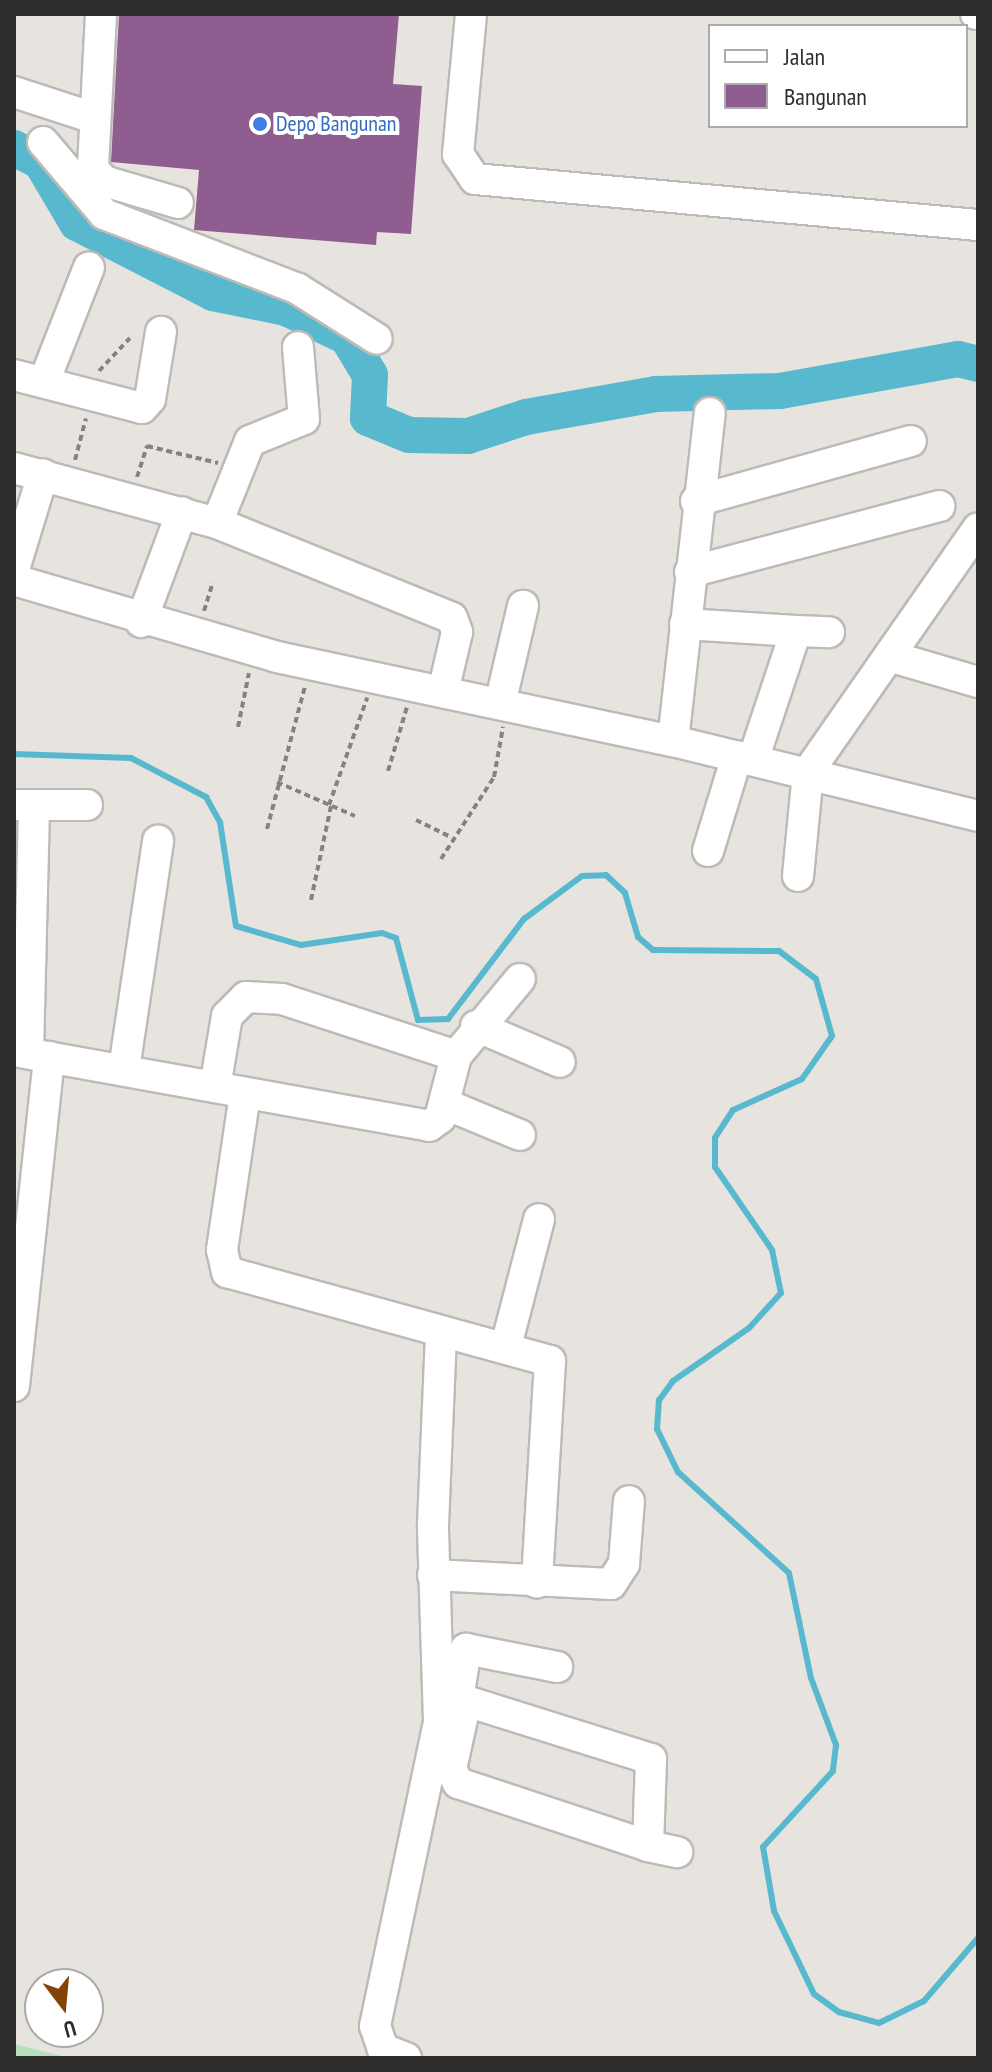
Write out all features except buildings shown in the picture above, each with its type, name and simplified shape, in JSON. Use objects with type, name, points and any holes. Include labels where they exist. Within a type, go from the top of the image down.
[{"type":"street","points":[[101,14],[93,169],[104,181],[178,203]]},
{"type":"street","points":[[471,14],[458,154],[475,179],[978,225]]},
{"type":"street","points":[[14,92],[93,130]]},
{"type":"street","points":[[93,130],[43,142],[95,208],[298,289],[377,339]]},
{"type":"street","points":[[44,382],[89,267]]},
{"type":"street","points":[[14,375],[142,408],[150,399],[161,332]]},
{"type":"street","points":[[217,523],[236,467],[250,441],[304,419],[298,347]]},
{"type":"street","points":[[673,741],[696,501],[710,413]]},
{"type":"street","points":[[696,501],[911,441]]},
{"type":"street","points":[[14,569],[28,471],[133,497],[217,523],[452,618],[457,632],[443,692]]},
{"type":"street","points":[[690,572],[939,506]]},
{"type":"street","points":[[141,622],[182,512]]},
{"type":"street","points":[[798,876],[808,772],[889,656],[966,564],[978,528]]},
{"type":"street","points":[[14,580],[141,622],[255,651],[673,741],[978,816]]},
{"type":"street","points":[[504,705],[523,606]]},
{"type":"street","points":[[685,624],[829,632]]},
{"type":"street","points":[[708,851],[796,631]]},
{"type":"street","points":[[889,656],[978,682]]},
{"type":"street","points":[[14,1386],[30,1054],[24,805],[87,805]]},
{"type":"street","points":[[124,1069],[158,841]]},
{"type":"street","points":[[30,1054],[429,1126],[445,1104],[456,1056],[476,1026],[520,979]]},
{"type":"street","points":[[215,1087],[227,1016],[246,997],[282,999],[456,1056]]},
{"type":"street","points":[[476,1026],[560,1062]]},
{"type":"street","points":[[245,1094],[222,1250],[227,1272],[441,1332],[546,1357],[554,1373],[537,1583]]},
{"type":"street","points":[[445,1104],[520,1135]]},
{"type":"street","points":[[506,1346],[539,1219]]},
{"type":"street","points":[[441,1332],[433,1575],[451,1730],[451,1775],[458,1783],[663,1849],[651,1759],[451,1730]]},
{"type":"street","points":[[433,1575],[584,1587],[617,1580],[629,1501]]},
{"type":"street","points":[[406,2058],[375,2050],[379,1990],[451,1730],[466,1649],[557,1667]]},
{"type":"path","points":[[133,497],[147,446],[236,467]]},
{"type":"path","points":[[238,727],[255,651]]},
{"type":"path","points":[[267,829],[277,782],[311,664]]},
{"type":"path","points":[[311,900],[330,806],[374,677]]},
{"type":"path","points":[[388,771],[413,685]]},
{"type":"path","points":[[441,859],[451,837],[494,777],[504,705]]},
{"type":"path","points":[[277,782],[355,816]]},
{"type":"path","points":[[416,820],[451,837]]},
{"type":"green space","points":[[14,2044],[70,2058],[14,2058]]},
{"type":"waterway","points":[[14,148],[41,162],[77,223],[213,293],[286,308],[347,337],[370,375],[368,418],[409,435],[468,436],[526,417],[656,394],[780,391],[958,359],[978,364]]},
{"type":"waterway","points":[[14,754],[131,758],[206,797],[220,822],[236,926],[301,945],[382,933],[396,938],[418,1020],[448,1019],[524,919],[582,876],[606,875],[625,893],[638,937],[653,950],[779,951],[816,979],[832,1036],[802,1079],[733,1110],[715,1138],[715,1167],[772,1250],[781,1293],[749,1328],[673,1381],[659,1400],[657,1429],[678,1472],[789,1573],[811,1678],[836,1745],[833,1771],[763,1847],[774,1911],[814,1994],[839,2012],[879,2023],[924,2001],[978,1938]]},
{"type":"place","name":"Depo Bangunan","points":[[260,124]]}]
